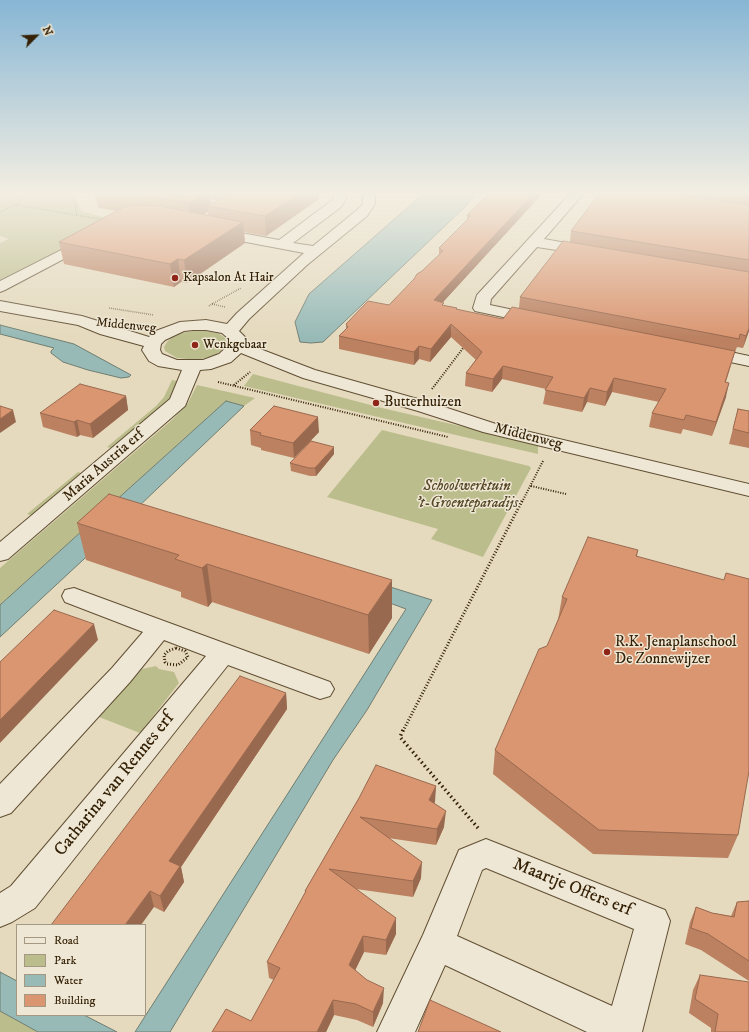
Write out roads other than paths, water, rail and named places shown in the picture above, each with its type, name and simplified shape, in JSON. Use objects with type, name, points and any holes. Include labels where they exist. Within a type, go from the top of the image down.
[{"type":"street","points":[[0,287],[86,242]]},
{"type":"street","points":[[273,242],[315,251]]},
{"type":"street","points":[[169,331],[159,336],[153,343],[151,350],[155,357],[160,360],[177,366],[193,366],[210,364],[225,358],[233,353],[234,338],[243,316],[326,242]]},
{"type":"street","points":[[535,242],[483,298],[481,308],[548,321]]},
{"type":"street","points":[[536,242],[604,254]]},
{"type":"street","points":[[206,325],[302,262]]},
{"type":"street","name":"Middenweg","points":[[0,306],[18,308],[82,321],[106,330],[153,343]]},
{"type":"street","name":"Middenweg","points":[[82,321],[110,322],[169,331],[186,326],[218,326],[234,338],[309,374]]},
{"type":"street","points":[[688,348],[749,360]]},
{"type":"street","name":"Middenweg","points":[[225,358],[309,374],[420,405],[490,428],[749,490]]},
{"type":"street","name":"Maria Austria erf","points":[[0,554],[178,402],[193,366]]},
{"type":"street","points":[[74,596],[320,689]]},
{"type":"street","points":[[0,804],[121,675],[160,628]]},
{"type":"street","name":"Catharina van Rennes erf","points":[[0,911],[23,897],[223,653]]},
{"type":"street","name":"Maartje Offers erf","points":[[486,853],[653,921],[624,1031],[437,944],[470,860],[486,853]]},
{"type":"street","points":[[396,1032],[437,944]]},
{"type":"water","points":[[368,242],[428,242],[323,342],[300,342],[295,322],[309,294]]},
{"type":"water","points":[[0,325],[74,344],[131,375],[129,377],[121,378],[63,362],[51,353],[54,348],[0,334]]},
{"type":"water","points":[[226,401],[244,406],[137,508],[432,600],[367,710],[333,760],[170,1032],[135,1032],[406,609],[336,583],[125,521],[0,637],[0,605]]},
{"type":"water","points":[[0,972],[16,980],[16,1016],[86,1016],[117,1032],[38,1032],[0,1011]]},
{"type":"place","name":"Kapsalon At Hair","points":[[175,278]]},
{"type":"place","name":"Wenkgebaar","points":[[195,345]]},
{"type":"place","name":"Butterhuizen","points":[[376,403]]},
{"type":"place","name":"R.K. Jenaplanschool De Zonnewijzer","points":[[607,652]]},
{"type":"park label","name":"Schoolwerktuin 't-Groenteparadijs","points":[[467,496]]}]
